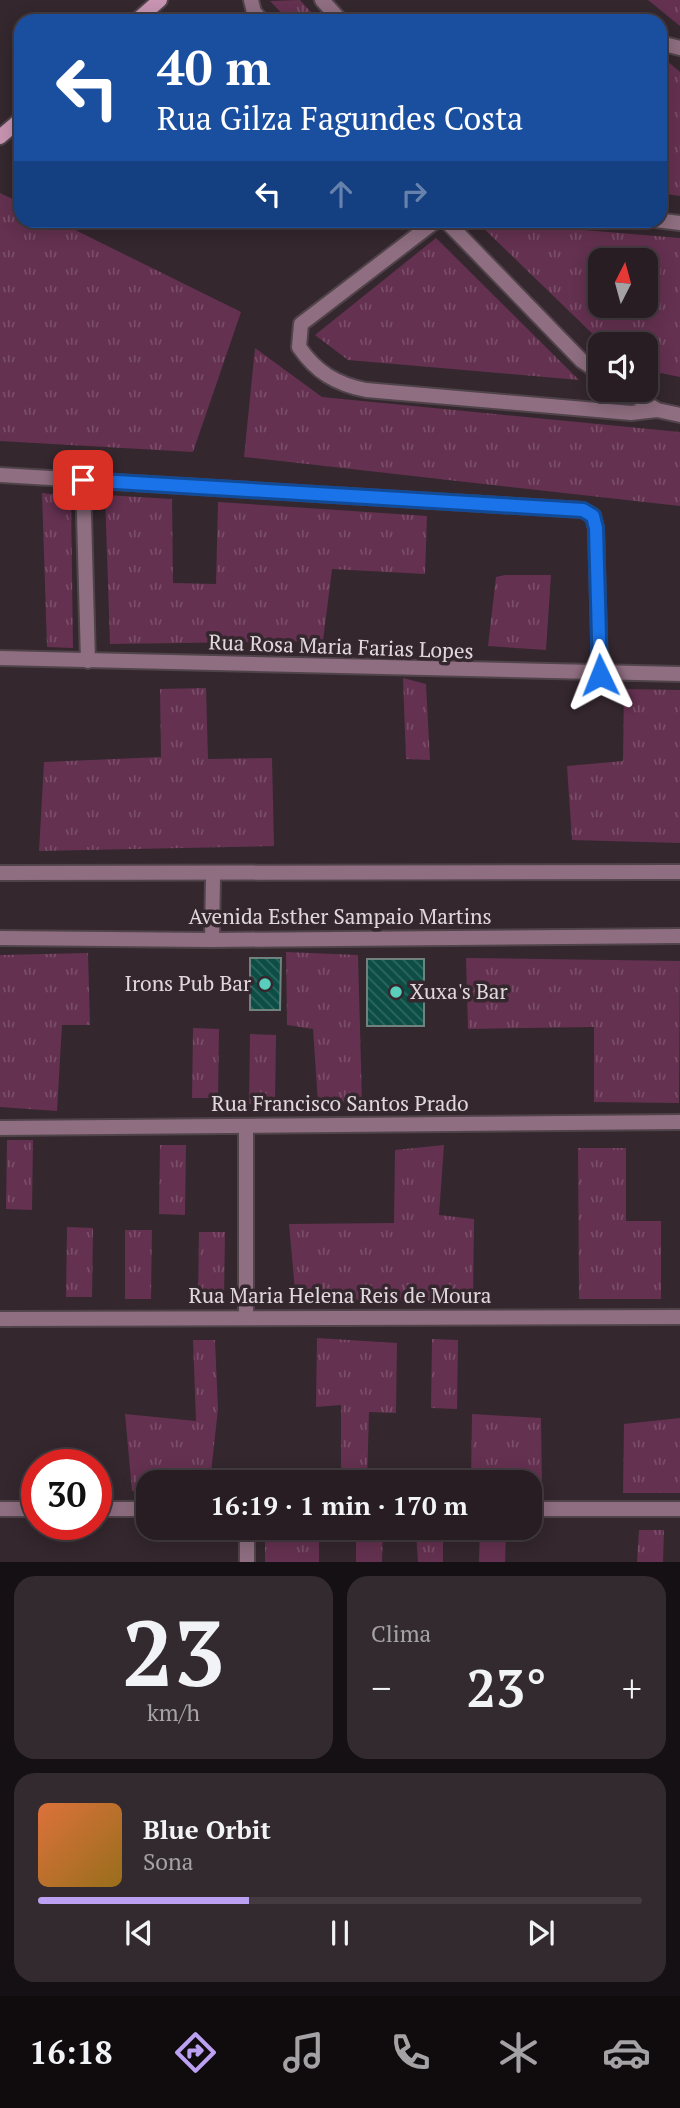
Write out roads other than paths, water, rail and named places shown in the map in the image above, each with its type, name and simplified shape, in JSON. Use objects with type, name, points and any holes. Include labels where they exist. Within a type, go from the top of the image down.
[{"type":"main road","points":[[144,14],[160,0]]},
{"type":"main road","points":[[0,136],[14,125]]},
{"type":"street","points":[[322,0],[335,14]]},
{"type":"street","points":[[427,228],[301,324],[299,347],[319,371],[349,387],[366,390],[631,413],[657,410],[680,415]]},
{"type":"street","points":[[453,228],[588,365]]},
{"type":"street","points":[[644,402],[657,410]]},
{"type":"street","points":[[0,475],[569,507],[583,510],[593,516],[596,528],[600,675]]},
{"type":"street","points":[[83,480],[88,661]]},
{"type":"street","name":"Rua Rosa Maria Farias Lopes","points":[[0,658],[600,675],[680,674]]},
{"type":"street","name":"Avenida Esther Sampaio Martins","points":[[0,873],[213,875],[680,872]]},
{"type":"street","points":[[212,940],[213,875]]},
{"type":"street","name":"Avenida Esther Sampaio Martins","points":[[0,938],[212,940],[680,936]]},
{"type":"street","name":"Rua Francisco Santos Prado","points":[[0,1128],[680,1122]]},
{"type":"street","points":[[246,1126],[246,1318]]},
{"type":"street","name":"Rua Maria Helena Reis de Moura","points":[[0,1319],[680,1317]]},
{"type":"street","points":[[0,1509],[21,1509]]},
{"type":"street","points":[[112,1509],[136,1509]]},
{"type":"street","points":[[542,1509],[680,1509]]},
{"type":"street","points":[[247,1540],[247,1562]]},
{"type":"place","name":"Irons Pub Bar","points":[[265,984]]},
{"type":"place","name":"Xuxa's Bar","points":[[396,992]]}]
